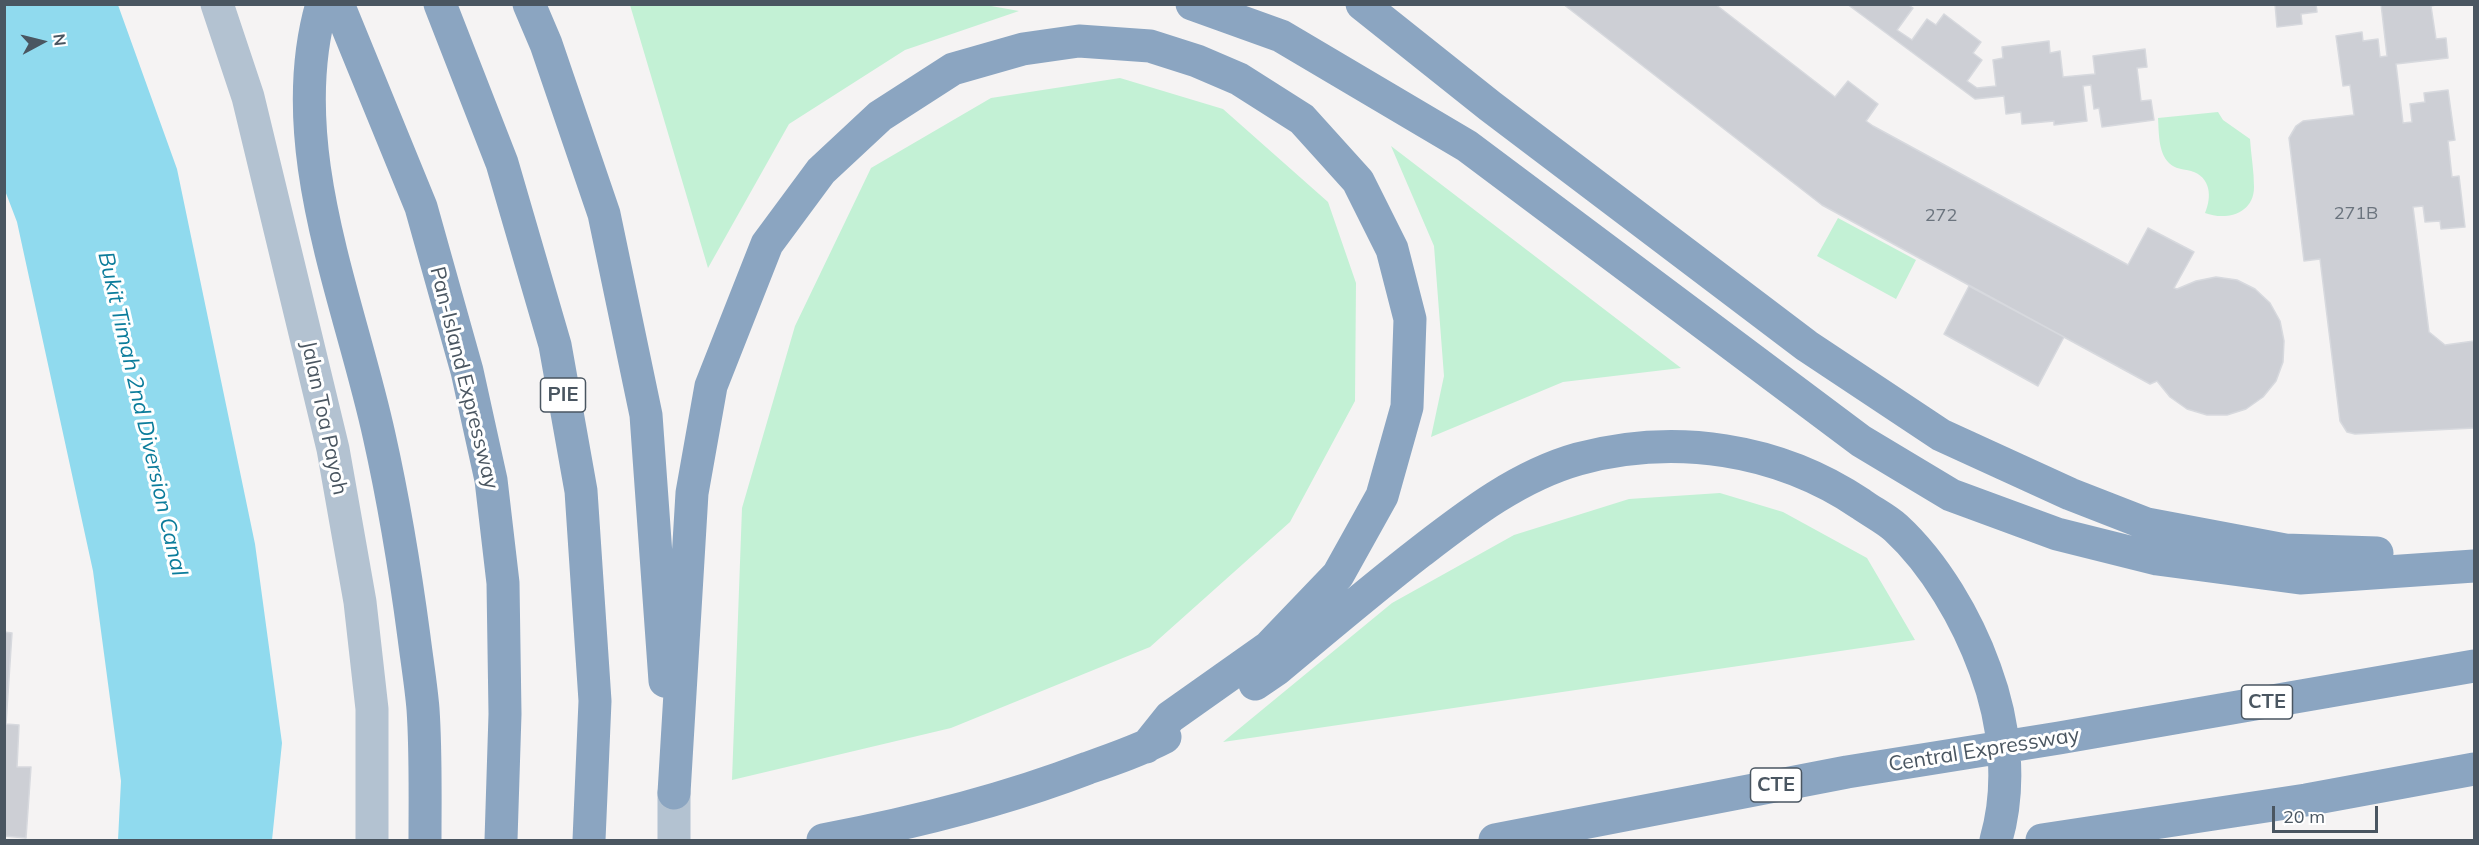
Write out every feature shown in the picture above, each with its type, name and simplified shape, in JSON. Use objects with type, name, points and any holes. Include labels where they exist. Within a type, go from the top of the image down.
[{"type":"highway","points":[[321,4],[309,64],[310,140],[319,198],[381,446],[404,562],[423,708],[425,840]]},
{"type":"highway","name":"Pan-Island Expressway","points":[[338,4],[422,207],[467,370],[491,480],[503,583],[505,714],[501,840]]},
{"type":"highway","name":"PIE","points":[[440,4],[502,163],[555,345],[581,491],[595,701],[590,840]]},
{"type":"highway","points":[[529,4],[546,45],[604,213],[646,415],[675,793]]},
{"type":"highway","points":[[1192,4],[1281,36],[1467,146],[1862,441],[1951,495],[2057,534],[2157,559],[2300,578],[2475,566]]},
{"type":"highway","points":[[1362,4],[1491,106],[1807,346],[1941,435],[2070,494],[2147,525],[2284,550],[2371,554],[2475,545]]},
{"type":"highway","points":[[675,793],[692,493],[711,386],[767,244],[821,171],[880,116],[953,69],[1023,49],[1079,41],[1150,46],[1197,61],[1239,79],[1302,119],[1358,181],[1392,249],[1410,319],[1407,407],[1382,496],[1338,575],[1269,647],[1170,717],[1146,747]]},
{"type":"highway","points":[[823,840],[904,825],[1028,791],[1146,747],[1208,716],[1277,669],[1476,508],[1528,479],[1577,460],[1622,450],[1666,446],[1727,450],[1783,463],[1832,484],[1895,527],[1941,580],[1973,637],[1994,695],[2003,738],[2005,780],[1996,840]]},
{"type":"highway","name":"Central Expressway","points":[[1495,840],[1847,772],[2475,666]]},
{"type":"highway","points":[[2042,840],[2306,800],[2475,770]]},
{"type":"main road","name":"Jalan Toa Payoh","points":[[217,4],[248,97],[333,449],[360,602],[372,709],[372,840]]},
{"type":"main road","points":[[674,840],[675,793]]},
{"type":"green space","points":[[980,4],[1019,11],[905,50],[789,124],[708,268],[630,5]]},
{"type":"green space","points":[[1120,78],[1223,109],[1328,202],[1356,283],[1355,401],[1290,522],[1150,647],[951,728],[732,780],[742,508],[795,326],[871,168],[991,98]]},
{"type":"green space","points":[[2218,112],[2223,120],[2250,139],[2254,181],[2253,196],[2249,204],[2237,213],[2222,216],[2205,213],[2209,194],[2203,178],[2191,171],[2174,166],[2165,158],[2160,142],[2158,118]]},
{"type":"green space","points":[[1391,146],[1681,368],[1563,382],[1431,437],[1444,376],[1434,246]]},
{"type":"green space","points":[[1838,218],[1916,260],[1896,299],[1817,256]]},
{"type":"green space","points":[[1720,493],[1783,512],[1867,558],[1915,640],[1223,742],[1392,603],[1514,535],[1629,499]]},
{"type":"water","name":"Bukit Timah 2nd Diversion Canal","points":[[4,5],[118,5],[177,169],[255,544],[282,743],[272,840],[118,840],[121,781],[93,571],[17,222],[4,188]]},
{"type":"building","points":[[1563,4],[1715,4],[1835,97],[1848,81],[1878,104],[1866,121],[1873,126],[2128,265],[2148,228],[2194,252],[2174,288],[2216,277],[2237,280],[2255,289],[2270,303],[2280,321],[2284,341],[2283,362],[2276,381],[2263,397],[2246,409],[2227,415],[2207,415],[2187,409],[2170,397],[2157,381],[2150,384],[1822,205]]},
{"type":"building","points":[[1847,4],[1907,4],[1913,8],[1897,30],[1912,40],[1927,19],[1936,25],[1944,14],[1981,42],[1973,53],[1982,60],[1967,81],[1977,88],[1996,86],[1993,60],[2003,58],[2002,47],[2049,41],[2050,53],[2060,51],[2063,77],[2095,74],[2093,56],[2145,49],[2147,67],[2137,68],[2141,101],[2151,100],[2154,120],[2102,127],[2099,108],[2094,109],[2091,85],[2083,86],[2087,121],[2054,125],[2054,121],[2022,124],[2021,112],[2006,114],[2004,96],[1975,99]]},
{"type":"building","points":[[2275,4],[2316,4],[2317,12],[2301,14],[2302,24],[2277,27]]},
{"type":"building","points":[[2381,4],[2441,4],[2431,6],[2436,39],[2446,38],[2448,58],[2396,64],[2403,123],[2412,122],[2410,104],[2425,102],[2424,93],[2448,90],[2455,140],[2448,141],[2452,177],[2459,176],[2465,227],[2441,229],[2440,221],[2425,222],[2423,206],[2413,207],[2429,332],[2445,345],[2474,341],[2474,428],[2355,434],[2347,432],[2340,421],[2320,259],[2304,261],[2289,138],[2296,126],[2303,121],[2354,115],[2350,85],[2343,86],[2336,36],[2362,32],[2363,41],[2378,39],[2380,57],[2387,56]]},
{"type":"building","points":[[1969,286],[2064,337],[2038,386],[1944,334]]},
{"type":"building","points":[[4,632],[12,633],[6,724],[19,725],[17,767],[31,767],[26,838],[4,836]]}]
